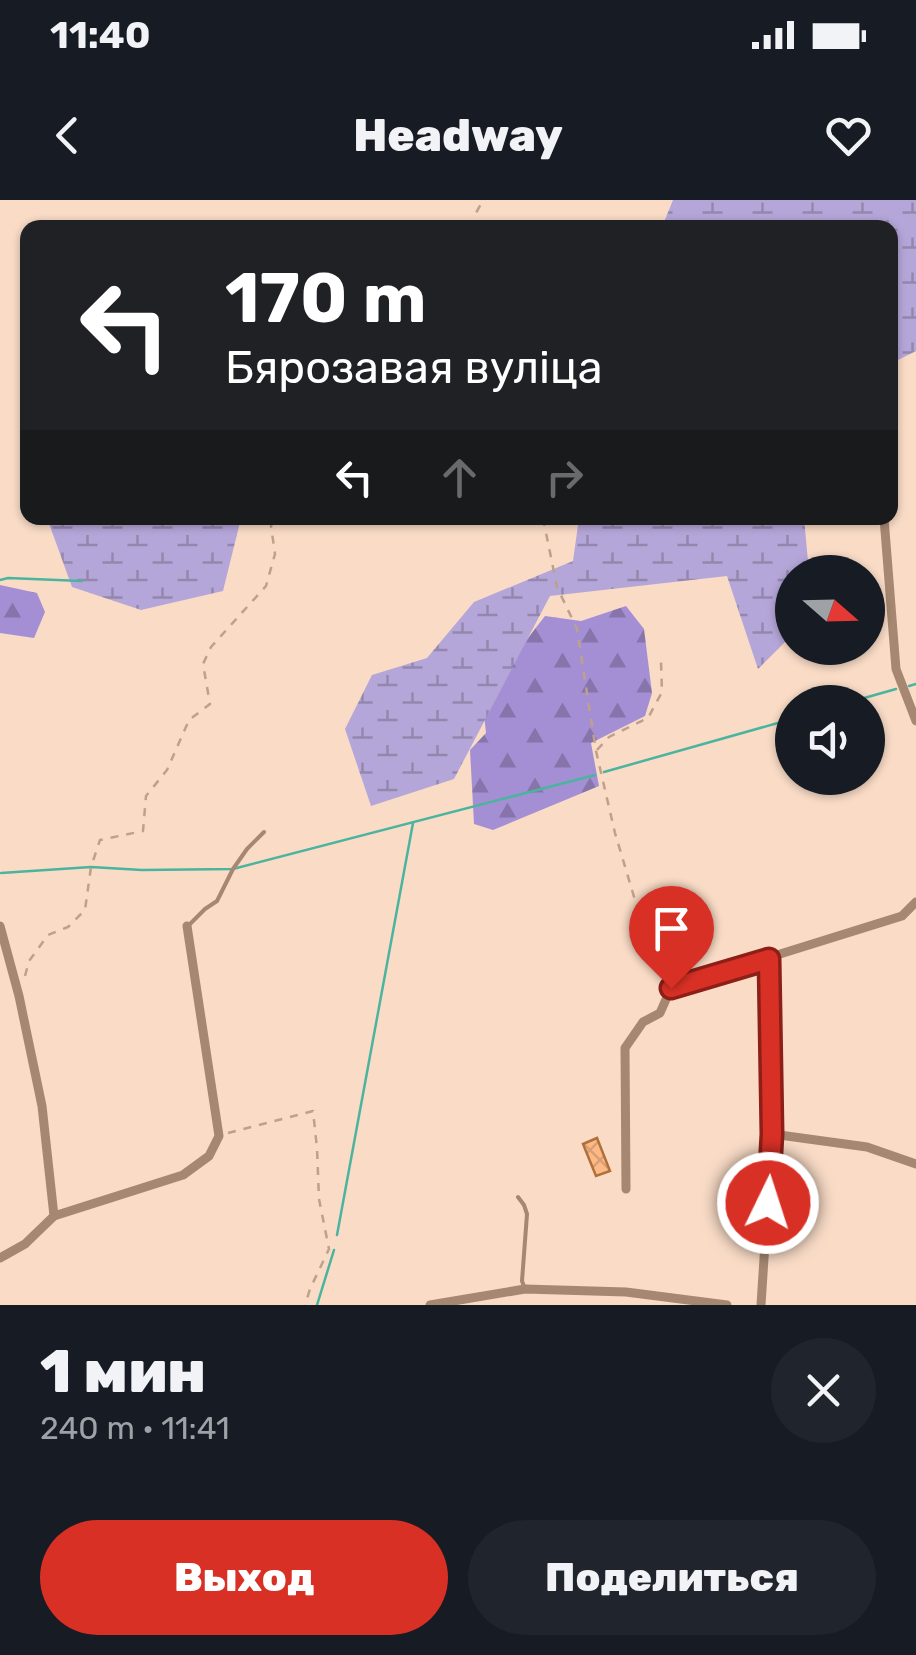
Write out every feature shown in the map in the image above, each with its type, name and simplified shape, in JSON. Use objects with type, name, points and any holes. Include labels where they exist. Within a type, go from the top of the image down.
[{"type":"street","points":[[885,525],[896,669],[916,721]]},
{"type":"street","points":[[626,1189],[625,1048],[643,1022],[660,1013],[671,988],[902,916],[916,902]]},
{"type":"street","points":[[0,926],[42,1106],[54,1216]]},
{"type":"street","points":[[0,1258],[25,1244],[54,1216],[183,1175],[209,1156],[219,1136],[187,926]]},
{"type":"street","points":[[761,1305],[772,1134],[769,959]]},
{"type":"street","points":[[772,1134],[867,1147],[916,1164]]},
{"type":"street","points":[[430,1305],[525,1289],[626,1292],[727,1305]]},
{"type":"street","points":[[625,1305],[626,1292]]},
{"type":"lane","points":[[187,926],[218,901],[233,868],[264,832]]},
{"type":"lane","points":[[518,1198],[526,1214],[522,1281],[525,1289]]},
{"type":"path","points":[[24,979],[29,962],[48,935],[68,927],[84,910],[100,840],[143,831],[146,796],[166,770],[189,720],[210,704],[203,664],[211,647],[266,586],[275,554],[272,525]]},
{"type":"path","points":[[544,525],[558,587],[577,630],[596,751],[614,833],[649,946],[671,988]]},
{"type":"path","points":[[596,751],[610,736],[648,718],[662,692],[661,662]]},
{"type":"path","points":[[219,1136],[313,1110],[319,1200],[329,1249],[305,1305]]},
{"type":"green space","points":[[673,200],[916,200],[916,351],[898,360],[898,220],[665,220]]},
{"type":"green space","points":[[50,525],[239,525],[223,591],[141,610],[72,587]]},
{"type":"green space","points":[[578,525],[805,525],[807,555],[775,555],[775,652],[758,669],[727,576],[550,596],[454,779],[371,806],[345,729],[372,675],[427,658],[474,602],[573,561]]},
{"type":"green space","points":[[0,585],[37,593],[45,612],[34,638],[0,633]]},
{"type":"green space","points":[[626,606],[644,629],[652,693],[645,716],[591,743],[599,786],[493,830],[474,824],[470,750],[486,733],[482,697],[545,616],[581,621]]},
{"type":"building","points":[[597,1138],[610,1171],[596,1176],[583,1144]]},
{"type":"waterway","points":[[0,580],[82,581]]},
{"type":"waterway","points":[[909,686],[916,684]]},
{"type":"waterway","points":[[885,692],[896,689]]},
{"type":"waterway","points":[[604,772],[775,724]]},
{"type":"waterway","points":[[1,873],[91,867],[233,869],[595,775]]},
{"type":"waterway","points":[[337,1235],[413,823]]},
{"type":"waterway","points":[[317,1305],[334,1250]]},
{"type":"route","points":[[671,988],[769,959],[772,1134],[768,1203]]}]
